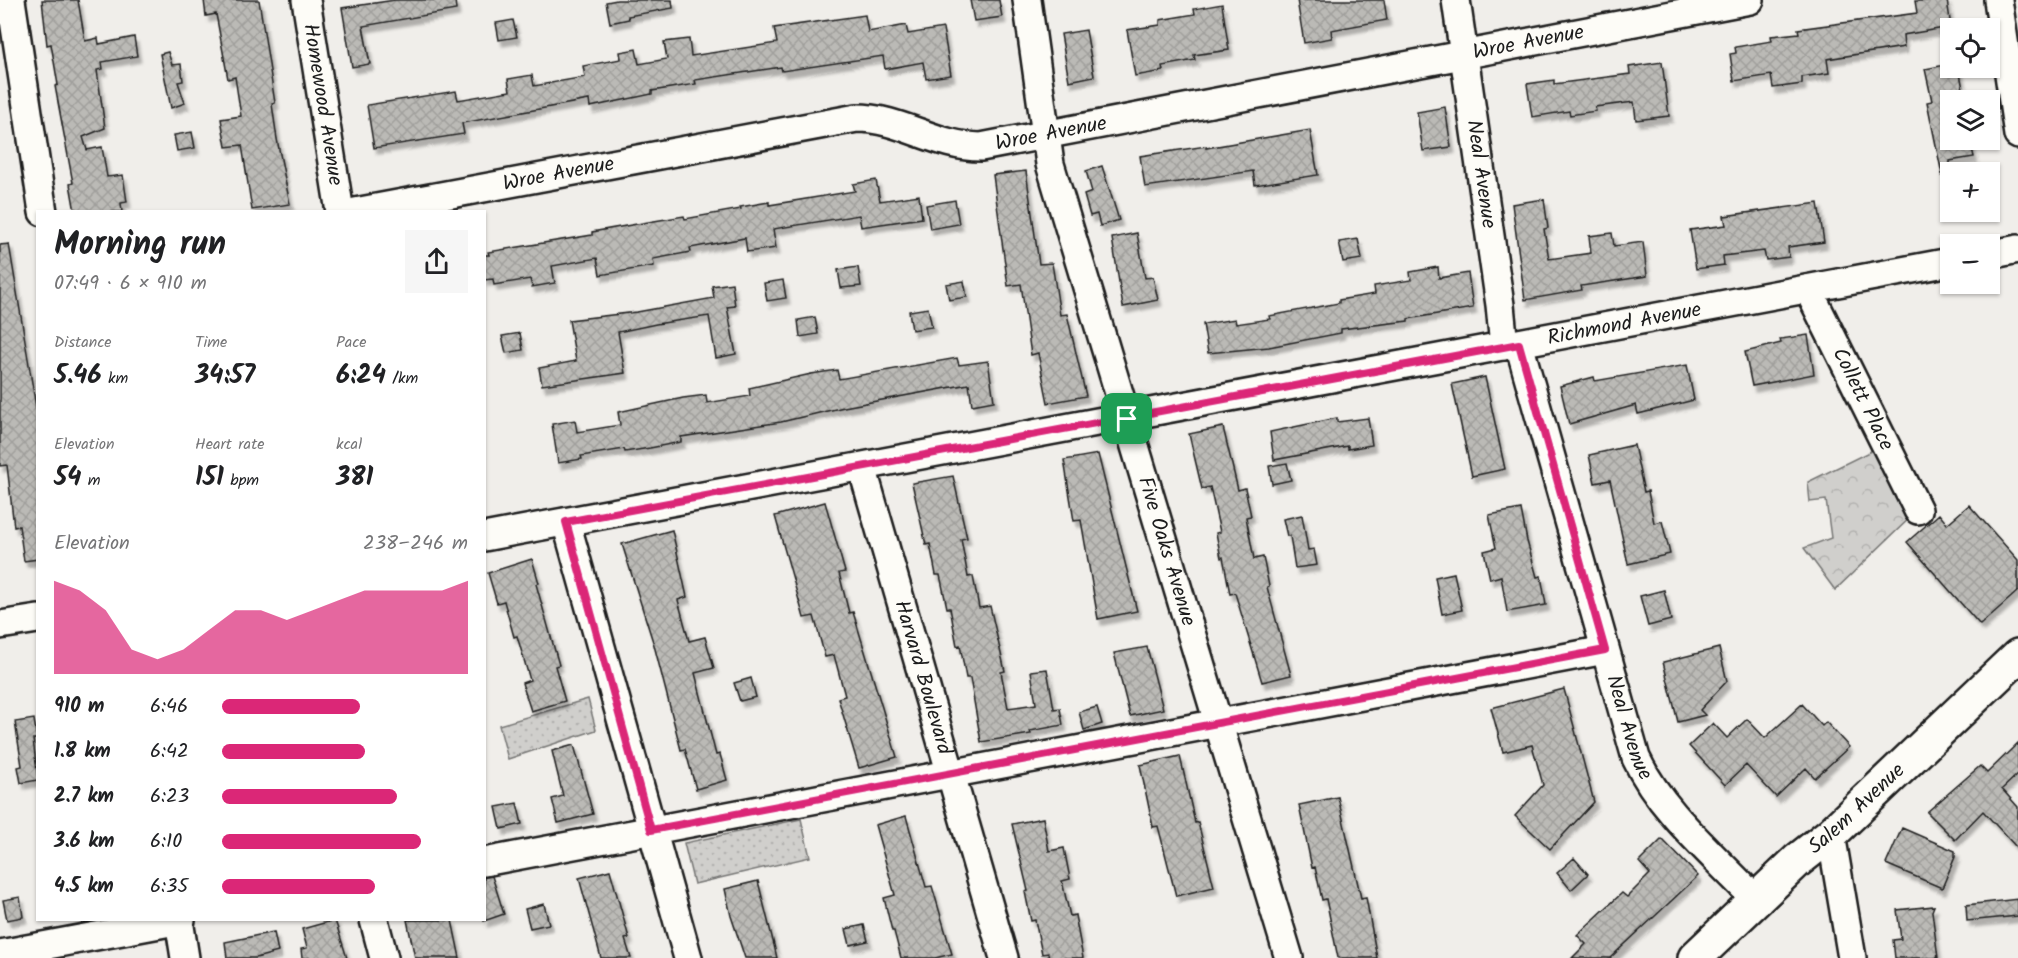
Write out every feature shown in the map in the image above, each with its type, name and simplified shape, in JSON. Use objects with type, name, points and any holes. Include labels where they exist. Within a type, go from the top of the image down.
[{"type":"main road","name":"Salem Avenue","points":[[1695,958],[1798,860],[1831,834],[2018,656]]},
{"type":"street","points":[[11,0],[43,210]]},
{"type":"street","name":"Homewood Avenue","points":[[306,0],[340,210]]},
{"type":"street","name":"Five Oaks Avenue","points":[[1027,0],[1050,164],[1289,958]]},
{"type":"street","name":"Neal Avenue","points":[[1456,0],[1512,345],[1605,650],[1630,740],[1643,774],[1664,802],[1756,900]]},
{"type":"street","name":"Wroe Avenue","points":[[366,210],[857,118],[889,121],[940,142],[960,147],[981,147],[1750,0]]},
{"type":"street","points":[[1998,0],[2018,135]]},
{"type":"street","points":[[2000,253],[2018,249]]},
{"type":"street","name":"Richmond Avenue","points":[[486,537],[1127,419],[1940,264]]},
{"type":"street","name":"Collett Place","points":[[1808,289],[1918,510]]},
{"type":"street","name":"Harvard Boulevard","points":[[862,467],[1004,958]]},
{"type":"street","points":[[566,522],[688,958]]},
{"type":"street","points":[[0,625],[36,619]]},
{"type":"street","points":[[486,862],[1605,650]]},
{"type":"street","points":[[1831,834],[1852,958]]},
{"type":"street","points":[[0,954],[175,921]]},
{"type":"street","points":[[180,921],[185,958]]},
{"type":"street","points":[[375,921],[384,958]]},
{"type":"green space","points":[[1883,445],[1918,510],[1835,590],[1804,548],[1831,538],[1826,500],[1810,502],[1808,482]]},
{"type":"green space","points":[[588,699],[596,730],[508,759],[499,725]]},
{"type":"green space","points":[[801,819],[810,857],[694,884],[684,843]]},
{"type":"building","points":[[42,0],[78,0],[85,41],[98,38],[99,44],[134,37],[137,56],[102,62],[103,69],[97,70],[105,128],[83,137],[87,150],[102,147],[107,177],[123,175],[127,202],[121,203],[122,210],[75,210],[70,184],[73,183],[55,86],[58,85],[51,44],[47,45]]},
{"type":"building","points":[[204,0],[259,0],[275,103],[272,104],[277,139],[290,204],[252,210],[242,145],[226,147],[221,119],[241,116],[235,77],[228,79],[216,14],[206,16]]},
{"type":"building","points":[[395,0],[455,0],[456,10],[363,26],[370,64],[352,67],[342,8]]},
{"type":"building","points":[[672,0],[673,8],[628,16],[629,19],[610,23],[606,2]]},
{"type":"building","points":[[970,0],[999,0],[1002,17],[974,21]]},
{"type":"building","points":[[1297,0],[1384,0],[1387,20],[1331,30],[1332,38],[1304,43]]},
{"type":"building","points":[[1947,0],[1950,18],[1940,18],[1940,29],[1903,35],[1904,47],[1827,59],[1829,73],[1802,77],[1802,84],[1773,88],[1771,75],[1734,81],[1730,54],[1736,53],[1735,47],[1772,41],[1771,36],[1799,33],[1798,29],[1917,13],[1915,1]]},
{"type":"building","points":[[1222,4],[1229,50],[1194,55],[1195,60],[1162,66],[1163,71],[1135,76],[1127,30],[1160,25],[1160,20],[1195,14],[1194,9]]},
{"type":"building","points":[[865,15],[868,32],[906,25],[908,34],[943,28],[951,75],[926,79],[923,62],[885,69],[883,56],[782,71],[781,67],[695,80],[696,84],[652,91],[652,94],[590,107],[589,100],[462,123],[464,134],[374,148],[367,105],[456,91],[458,100],[510,91],[508,79],[532,75],[534,86],[585,77],[583,66],[621,59],[620,52],[636,49],[639,64],[667,59],[664,42],[689,39],[691,56],[777,43],[774,28]]},
{"type":"building","points":[[513,20],[517,37],[499,40],[496,23]]},
{"type":"building","points":[[1086,30],[1094,76],[1069,81],[1061,34]]},
{"type":"building","points":[[168,52],[172,65],[181,64],[183,81],[178,82],[185,103],[171,108],[160,54]]},
{"type":"building","points":[[1662,62],[1669,116],[1636,120],[1634,102],[1595,107],[1596,111],[1570,115],[1569,111],[1532,117],[1527,84],[1554,80],[1554,84],[1630,74],[1629,67]]},
{"type":"building","points":[[1940,66],[1940,78],[1961,78],[1963,89],[1940,90],[1940,150],[1972,150],[1974,157],[1940,162],[1940,165],[1927,102],[1932,101],[1925,69]]},
{"type":"building","points":[[1445,107],[1451,147],[1423,151],[1417,112]]},
{"type":"building","points":[[1310,130],[1318,175],[1255,185],[1253,171],[1145,187],[1140,156],[1206,146],[1206,148]]},
{"type":"building","points":[[192,132],[195,148],[177,151],[174,135]]},
{"type":"building","points":[[1102,166],[1119,220],[1100,226],[1097,214],[1090,216],[1084,195],[1092,192],[1086,171]]},
{"type":"building","points":[[1026,171],[1039,264],[1052,263],[1060,315],[1067,314],[1086,396],[1048,403],[1038,353],[1031,355],[1021,284],[1008,286],[993,175]]},
{"type":"building","points":[[876,180],[880,201],[919,195],[922,218],[861,227],[859,215],[773,229],[776,248],[747,252],[745,238],[690,248],[691,252],[653,259],[654,266],[600,275],[597,258],[552,266],[555,283],[532,287],[530,279],[494,285],[493,279],[486,280],[488,252],[592,235],[592,232],[684,216],[685,219],[769,202],[769,205],[855,191],[853,184]]},
{"type":"building","points":[[1544,199],[1548,228],[1544,229],[1549,259],[1591,253],[1589,236],[1612,233],[1614,246],[1643,242],[1647,276],[1581,286],[1582,290],[1525,300],[1512,204]]},
{"type":"building","points":[[955,200],[959,224],[930,229],[926,205]]},
{"type":"building","points":[[1818,203],[1824,242],[1788,247],[1789,257],[1766,260],[1764,251],[1723,256],[1724,265],[1696,269],[1690,230],[1726,225],[1724,216]]},
{"type":"building","points":[[1137,233],[1145,278],[1153,277],[1158,300],[1123,307],[1112,238]]},
{"type":"building","points":[[1358,239],[1362,259],[1343,262],[1339,242]]},
{"type":"building","points":[[9,244],[36,407],[36,559],[24,561],[19,526],[14,527],[7,465],[0,466],[0,245]]},
{"type":"building","points":[[858,267],[861,286],[841,288],[838,270]]},
{"type":"building","points":[[1438,267],[1439,278],[1468,273],[1473,308],[1408,319],[1408,321],[1341,329],[1341,333],[1269,347],[1208,353],[1203,324],[1235,319],[1236,324],[1270,319],[1269,316],[1339,303],[1339,300],[1375,294],[1374,286],[1411,280],[1410,272]]},
{"type":"building","points":[[783,280],[786,298],[767,301],[764,283]]},
{"type":"building","points":[[964,281],[967,297],[949,300],[946,284]]},
{"type":"building","points":[[732,283],[735,306],[727,307],[736,354],[716,358],[709,316],[656,324],[618,332],[625,373],[542,385],[539,368],[576,361],[569,320],[637,312],[714,298],[712,286]]},
{"type":"building","points":[[928,308],[932,327],[912,330],[909,311]]},
{"type":"building","points":[[815,317],[818,334],[800,337],[798,320]]},
{"type":"building","points":[[520,333],[523,350],[506,353],[502,336]]},
{"type":"building","points":[[1808,335],[1814,374],[1752,386],[1745,352],[1781,343],[1780,339]]},
{"type":"building","points":[[957,358],[959,365],[988,361],[994,401],[972,405],[969,384],[844,407],[781,422],[681,437],[681,442],[650,448],[625,452],[624,449],[581,456],[582,459],[558,463],[552,424],[575,420],[577,432],[620,425],[618,412],[683,398],[706,395],[707,403],[750,396],[749,388],[811,374],[837,370],[839,379]]},
{"type":"building","points":[[1687,365],[1694,400],[1638,414],[1636,405],[1569,424],[1560,386],[1594,377],[1595,381]]},
{"type":"building","points":[[1485,377],[1505,469],[1472,476],[1452,384]]},
{"type":"building","points":[[1337,418],[1337,422],[1368,418],[1372,445],[1348,449],[1348,446],[1274,460],[1270,432]]},
{"type":"building","points":[[1223,427],[1238,490],[1245,488],[1251,516],[1246,517],[1254,559],[1263,557],[1269,586],[1267,587],[1291,675],[1262,682],[1235,593],[1230,594],[1216,533],[1220,532],[1210,487],[1202,489],[1189,434]]},
{"type":"building","points":[[1634,445],[1644,492],[1648,491],[1654,523],[1662,521],[1670,554],[1628,564],[1610,480],[1595,483],[1589,455]]},
{"type":"building","points":[[1098,454],[1137,611],[1098,619],[1081,520],[1074,521],[1064,460]]},
{"type":"building","points":[[1287,463],[1291,480],[1272,484],[1269,466]]},
{"type":"building","points":[[953,476],[967,538],[961,539],[968,577],[973,576],[979,608],[990,606],[1005,671],[1001,672],[1008,708],[1036,704],[1031,671],[1047,669],[1054,709],[1060,708],[1063,725],[1030,731],[1031,734],[981,742],[970,678],[966,678],[960,645],[957,646],[950,608],[947,608],[940,575],[936,575],[930,544],[926,545],[912,483]]},
{"type":"building","points":[[825,502],[845,572],[839,573],[849,613],[853,612],[897,757],[859,768],[838,698],[845,696],[834,655],[825,657],[814,616],[804,618],[775,516]]},
{"type":"building","points":[[1969,505],[2018,560],[2018,591],[1980,625],[1907,542],[1939,514],[1947,524]]},
{"type":"building","points":[[1521,509],[1537,577],[1541,576],[1546,605],[1507,612],[1501,576],[1490,579],[1484,551],[1496,548],[1489,515]]},
{"type":"building","points":[[1302,515],[1308,550],[1314,549],[1317,565],[1295,568],[1290,536],[1287,536],[1283,519]]},
{"type":"building","points":[[672,530],[687,597],[678,600],[689,641],[705,637],[714,668],[695,673],[716,755],[720,754],[727,780],[696,789],[685,749],[681,750],[654,645],[622,544]]},
{"type":"building","points":[[532,559],[539,583],[536,584],[559,665],[555,666],[565,701],[531,711],[522,683],[530,680],[517,636],[514,637],[504,601],[497,603],[488,573]]},
{"type":"building","points":[[1454,573],[1462,610],[1442,614],[1435,577]]},
{"type":"building","points":[[1664,590],[1671,620],[1648,626],[1640,596]]},
{"type":"building","points":[[1147,647],[1163,709],[1130,716],[1114,653]]},
{"type":"building","points":[[1719,648],[1727,681],[1700,710],[1705,715],[1678,722],[1663,662]]},
{"type":"building","points":[[751,678],[756,697],[740,701],[734,683]]},
{"type":"building","points":[[1564,689],[1594,802],[1550,849],[1515,816],[1543,785],[1532,745],[1503,752],[1491,708]]},
{"type":"building","points":[[1802,704],[1822,726],[1826,722],[1849,747],[1815,778],[1806,768],[1776,797],[1746,765],[1725,785],[1689,746],[1713,723],[1727,738],[1747,719],[1765,738]]},
{"type":"building","points":[[1097,707],[1102,724],[1084,730],[1079,712]]},
{"type":"building","points":[[34,719],[36,780],[21,783],[18,767],[22,766],[15,722]]},
{"type":"building","points":[[2018,743],[2018,774],[2002,789],[2018,807],[2018,849],[1983,811],[1955,840],[1927,812],[1980,766],[1987,773]]},
{"type":"building","points":[[574,745],[593,814],[558,823],[552,799],[563,796],[552,751]]},
{"type":"building","points":[[1180,756],[1195,823],[1198,822],[1214,887],[1176,896],[1158,826],[1153,827],[1140,765]]},
{"type":"building","points":[[1338,797],[1361,898],[1366,897],[1377,958],[1338,958],[1326,899],[1322,900],[1315,867],[1312,868],[1299,805]]},
{"type":"building","points":[[517,803],[522,824],[501,829],[496,807]]},
{"type":"building","points":[[906,816],[926,887],[932,886],[952,954],[935,958],[901,958],[894,931],[892,931],[884,898],[895,895],[875,825]]},
{"type":"building","points":[[1043,818],[1049,851],[1064,848],[1070,879],[1062,881],[1070,916],[1075,915],[1083,958],[1049,958],[1048,953],[1042,954],[1035,920],[1031,921],[1025,892],[1028,891],[1012,824]]},
{"type":"building","points":[[1902,828],[1955,851],[1955,857],[1942,888],[1886,864]]},
{"type":"building","points":[[1662,839],[1698,876],[1610,958],[1572,958],[1586,944],[1577,935],[1622,893],[1627,897],[1650,874],[1639,862]]},
{"type":"building","points":[[1574,858],[1588,874],[1571,890],[1557,873]]},
{"type":"building","points":[[610,870],[629,938],[625,939],[631,958],[601,958],[579,878]]},
{"type":"building","points":[[492,876],[504,914],[486,920],[486,877]]},
{"type":"building","points":[[758,881],[777,958],[745,958],[731,916],[725,889]]},
{"type":"building","points":[[20,897],[23,917],[7,920],[3,900]]},
{"type":"building","points":[[2018,899],[2018,916],[1967,921],[1966,905]]},
{"type":"building","points":[[544,904],[549,924],[530,928],[525,909]]},
{"type":"building","points":[[1934,906],[1932,911],[1938,958],[1895,958],[1893,940],[1901,939],[1897,910]]},
{"type":"building","points":[[335,921],[347,958],[302,958],[301,949],[307,948],[302,929]]},
{"type":"building","points":[[407,921],[452,921],[460,958],[415,958]]},
{"type":"building","points":[[864,925],[868,941],[850,945],[846,929]]},
{"type":"building","points":[[274,932],[278,952],[256,958],[227,958],[225,942]]},
{"type":"route","points":[[1519,344],[1605,650],[651,830],[566,522],[1127,419],[1519,344]]}]
